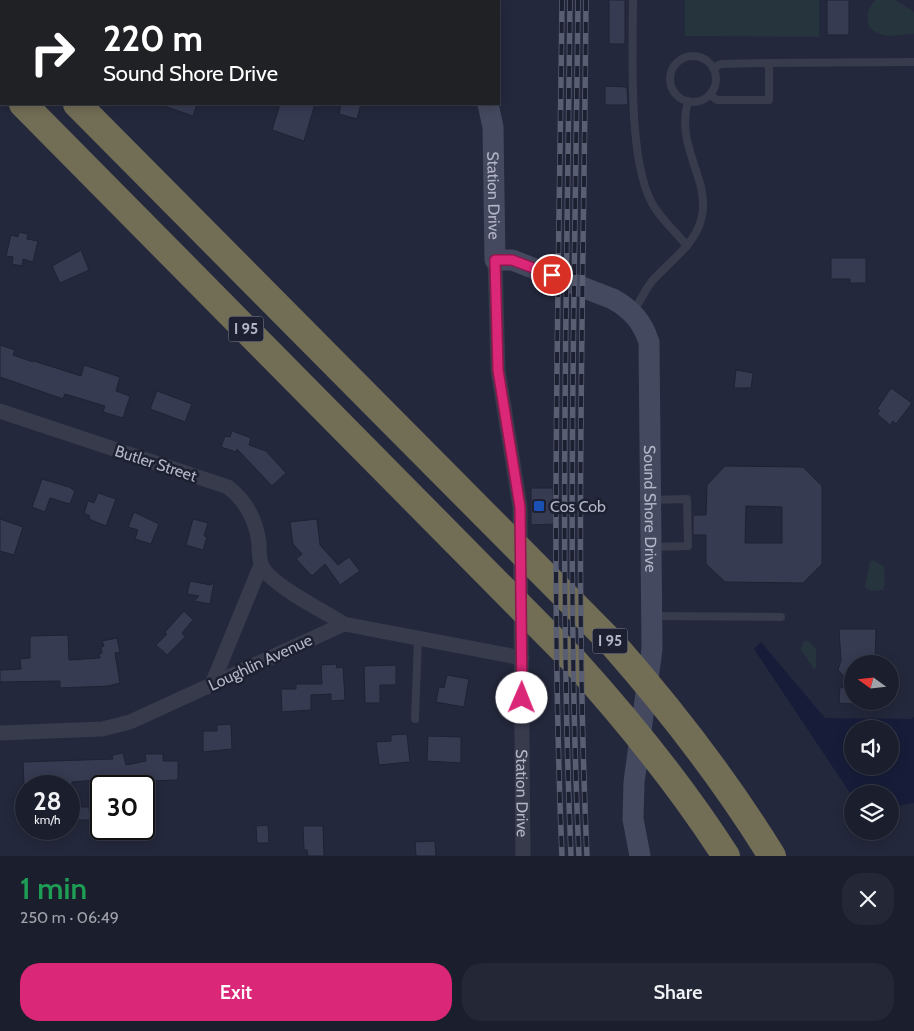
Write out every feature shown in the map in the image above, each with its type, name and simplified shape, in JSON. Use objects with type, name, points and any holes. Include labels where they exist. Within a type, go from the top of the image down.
[{"type":"highway","name":"I 95","points":[[25,105],[469,554],[608,699],[670,774],[726,856]]},
{"type":"highway","name":"I 95","points":[[77,105],[579,608],[645,680],[734,798],[769,850]]},
{"type":"main road","name":"Station Drive","points":[[488,105],[493,127],[495,260]]},
{"type":"main road","name":"Sound Shore Drive","points":[[495,260],[512,260],[613,299],[632,312],[645,331],[649,349],[652,649],[634,782],[633,819],[640,856]]},
{"type":"street","name":"Station Drive","points":[[495,260],[498,370],[520,507],[522,658],[521,816],[523,856]]},
{"type":"street","name":"Butler Street","points":[[0,411],[228,487],[243,501],[255,524],[261,566]]},
{"type":"street","points":[[212,684],[261,566],[293,594],[344,624],[522,658]]},
{"type":"street","name":"Loughlin Avenue","points":[[0,734],[102,729],[130,722],[344,624]]},
{"type":"lane","points":[[633,0],[632,68],[636,137],[644,185],[655,208],[687,246]]},
{"type":"lane","points":[[690,56],[699,57],[713,68],[716,79],[710,95],[702,100],[688,101],[676,95],[670,82],[676,64],[690,56]]},
{"type":"lane","points":[[713,68],[721,64],[914,62]]},
{"type":"lane","points":[[710,95],[717,100],[769,100],[769,63]]},
{"type":"lane","points":[[632,312],[642,302],[648,286],[687,246],[698,230],[703,202],[684,132],[684,116],[688,101]]},
{"type":"lane","points":[[652,500],[687,499],[688,546],[652,547]]},
{"type":"lane","points":[[652,616],[781,617]]},
{"type":"lane","points":[[415,720],[418,638]]},
{"type":"shaded area","points":[[685,0],[819,0],[819,37],[685,36]]},
{"type":"shaded area","points":[[876,0],[895,0],[914,12],[914,34],[886,36],[870,28],[868,13]]},
{"type":"shaded area","points":[[873,560],[884,566],[885,583],[883,590],[872,591],[865,588],[870,562]]},
{"type":"shaded area","points":[[804,641],[808,641],[816,649],[816,667],[814,669],[801,650]]},
{"type":"water","points":[[761,642],[825,718],[912,719],[914,717],[914,803],[899,806],[899,785],[845,785],[754,649]]},
{"type":"building","points":[[609,0],[625,0],[625,44],[609,44]]},
{"type":"building","points":[[827,0],[849,0],[849,35],[827,35]]},
{"type":"building","points":[[605,86],[627,87],[628,105],[605,105]]},
{"type":"building","points":[[164,105],[197,105],[193,116]]},
{"type":"building","points":[[280,105],[315,105],[304,141],[272,130]]},
{"type":"building","points":[[341,105],[361,105],[357,119],[339,114]]},
{"type":"building","points":[[19,232],[28,234],[27,239],[38,241],[33,262],[23,259],[22,266],[12,264],[13,257],[6,256],[11,235],[18,237]]},
{"type":"building","points":[[81,250],[89,270],[60,283],[52,266]]},
{"type":"building","points":[[831,258],[866,258],[866,283],[850,283],[850,279],[831,279]]},
{"type":"building","points":[[0,345],[15,350],[13,355],[81,376],[84,365],[120,377],[116,391],[130,396],[123,418],[103,412],[105,406],[65,394],[63,399],[0,377]]},
{"type":"building","points":[[736,370],[753,373],[751,388],[734,388]]},
{"type":"building","points":[[891,388],[912,403],[896,424],[893,421],[890,425],[877,414],[880,411],[877,409]]},
{"type":"building","points":[[157,391],[192,404],[185,422],[150,409]]},
{"type":"building","points":[[232,431],[251,438],[249,445],[266,451],[286,473],[272,486],[237,449],[236,452],[221,447],[225,436],[230,437]]},
{"type":"building","points":[[725,466],[803,467],[822,486],[822,564],[803,583],[725,582],[706,564],[706,535],[693,535],[693,515],[706,515],[707,485]],"holes":[[[746,506],[782,507],[782,543],[745,543]]]},
{"type":"building","points":[[42,479],[69,487],[75,491],[70,504],[50,498],[45,512],[32,507]]},
{"type":"building","points":[[531,488],[553,488],[554,524],[531,525]]},
{"type":"building","points":[[98,493],[116,499],[106,526],[89,519],[90,516],[84,513],[88,501],[94,503]]},
{"type":"building","points":[[134,512],[159,524],[151,544],[135,539],[138,530],[128,527]]},
{"type":"building","points":[[0,519],[23,527],[14,555],[0,551]]},
{"type":"building","points":[[193,519],[208,523],[204,536],[207,537],[203,550],[186,545]]},
{"type":"building","points":[[317,519],[320,545],[338,565],[349,557],[360,571],[340,585],[325,564],[312,576],[296,559],[302,554],[293,544],[290,522]]},
{"type":"building","points":[[190,581],[211,585],[214,582],[210,604],[194,601],[199,596],[187,594]]},
{"type":"building","points":[[184,611],[193,620],[182,633],[185,637],[167,655],[156,645]]},
{"type":"building","points":[[839,629],[876,629],[875,655],[844,655],[844,676],[838,670],[841,660]]},
{"type":"building","points":[[68,635],[69,660],[100,658],[99,654],[102,653],[101,647],[104,646],[102,641],[117,638],[120,652],[115,653],[120,683],[108,686],[60,688],[60,681],[0,682],[0,670],[21,669],[20,659],[30,658],[30,636]]},
{"type":"building","points":[[336,664],[337,668],[343,667],[345,700],[331,701],[331,694],[311,695],[311,710],[282,712],[281,689],[296,689],[296,684],[322,684],[321,665]]},
{"type":"building","points":[[396,665],[396,685],[380,685],[380,703],[365,703],[364,666]]},
{"type":"building","points":[[447,675],[469,679],[464,707],[436,702],[439,687],[444,688]]},
{"type":"building","points":[[840,687],[844,688],[844,703],[839,703]]},
{"type":"building","points":[[231,724],[232,749],[203,752],[203,731],[217,731],[217,725]]},
{"type":"building","points":[[407,734],[410,762],[379,765],[376,742],[391,741],[391,735]]},
{"type":"building","points":[[428,736],[461,737],[461,763],[427,761]]},
{"type":"building","points":[[123,753],[126,765],[146,761],[145,754],[163,754],[163,761],[178,761],[178,780],[155,781],[155,775],[90,775],[90,781],[80,781],[80,775],[24,775],[23,762],[113,759],[112,755]]},
{"type":"building","points":[[80,807],[89,807],[90,820],[80,820]]},
{"type":"building","points":[[268,825],[269,843],[257,843],[256,826]]},
{"type":"building","points":[[303,826],[323,826],[324,856],[308,856],[307,850],[304,850]]},
{"type":"building","points":[[435,841],[436,856],[416,856],[415,842]]},
{"type":"railway","points":[[562,0],[556,535],[558,749],[562,856]]},
{"type":"railway","points":[[570,0],[565,642],[571,856]]},
{"type":"railway","points":[[578,0],[572,535],[575,749],[579,856]]},
{"type":"railway","points":[[586,0],[580,535],[583,749],[587,856]]},
{"type":"place","name":"Cos Cob","points":[[539,506]]},
{"type":"route","points":[[522,698],[520,507],[498,370],[495,260],[512,260],[552,275]]}]
